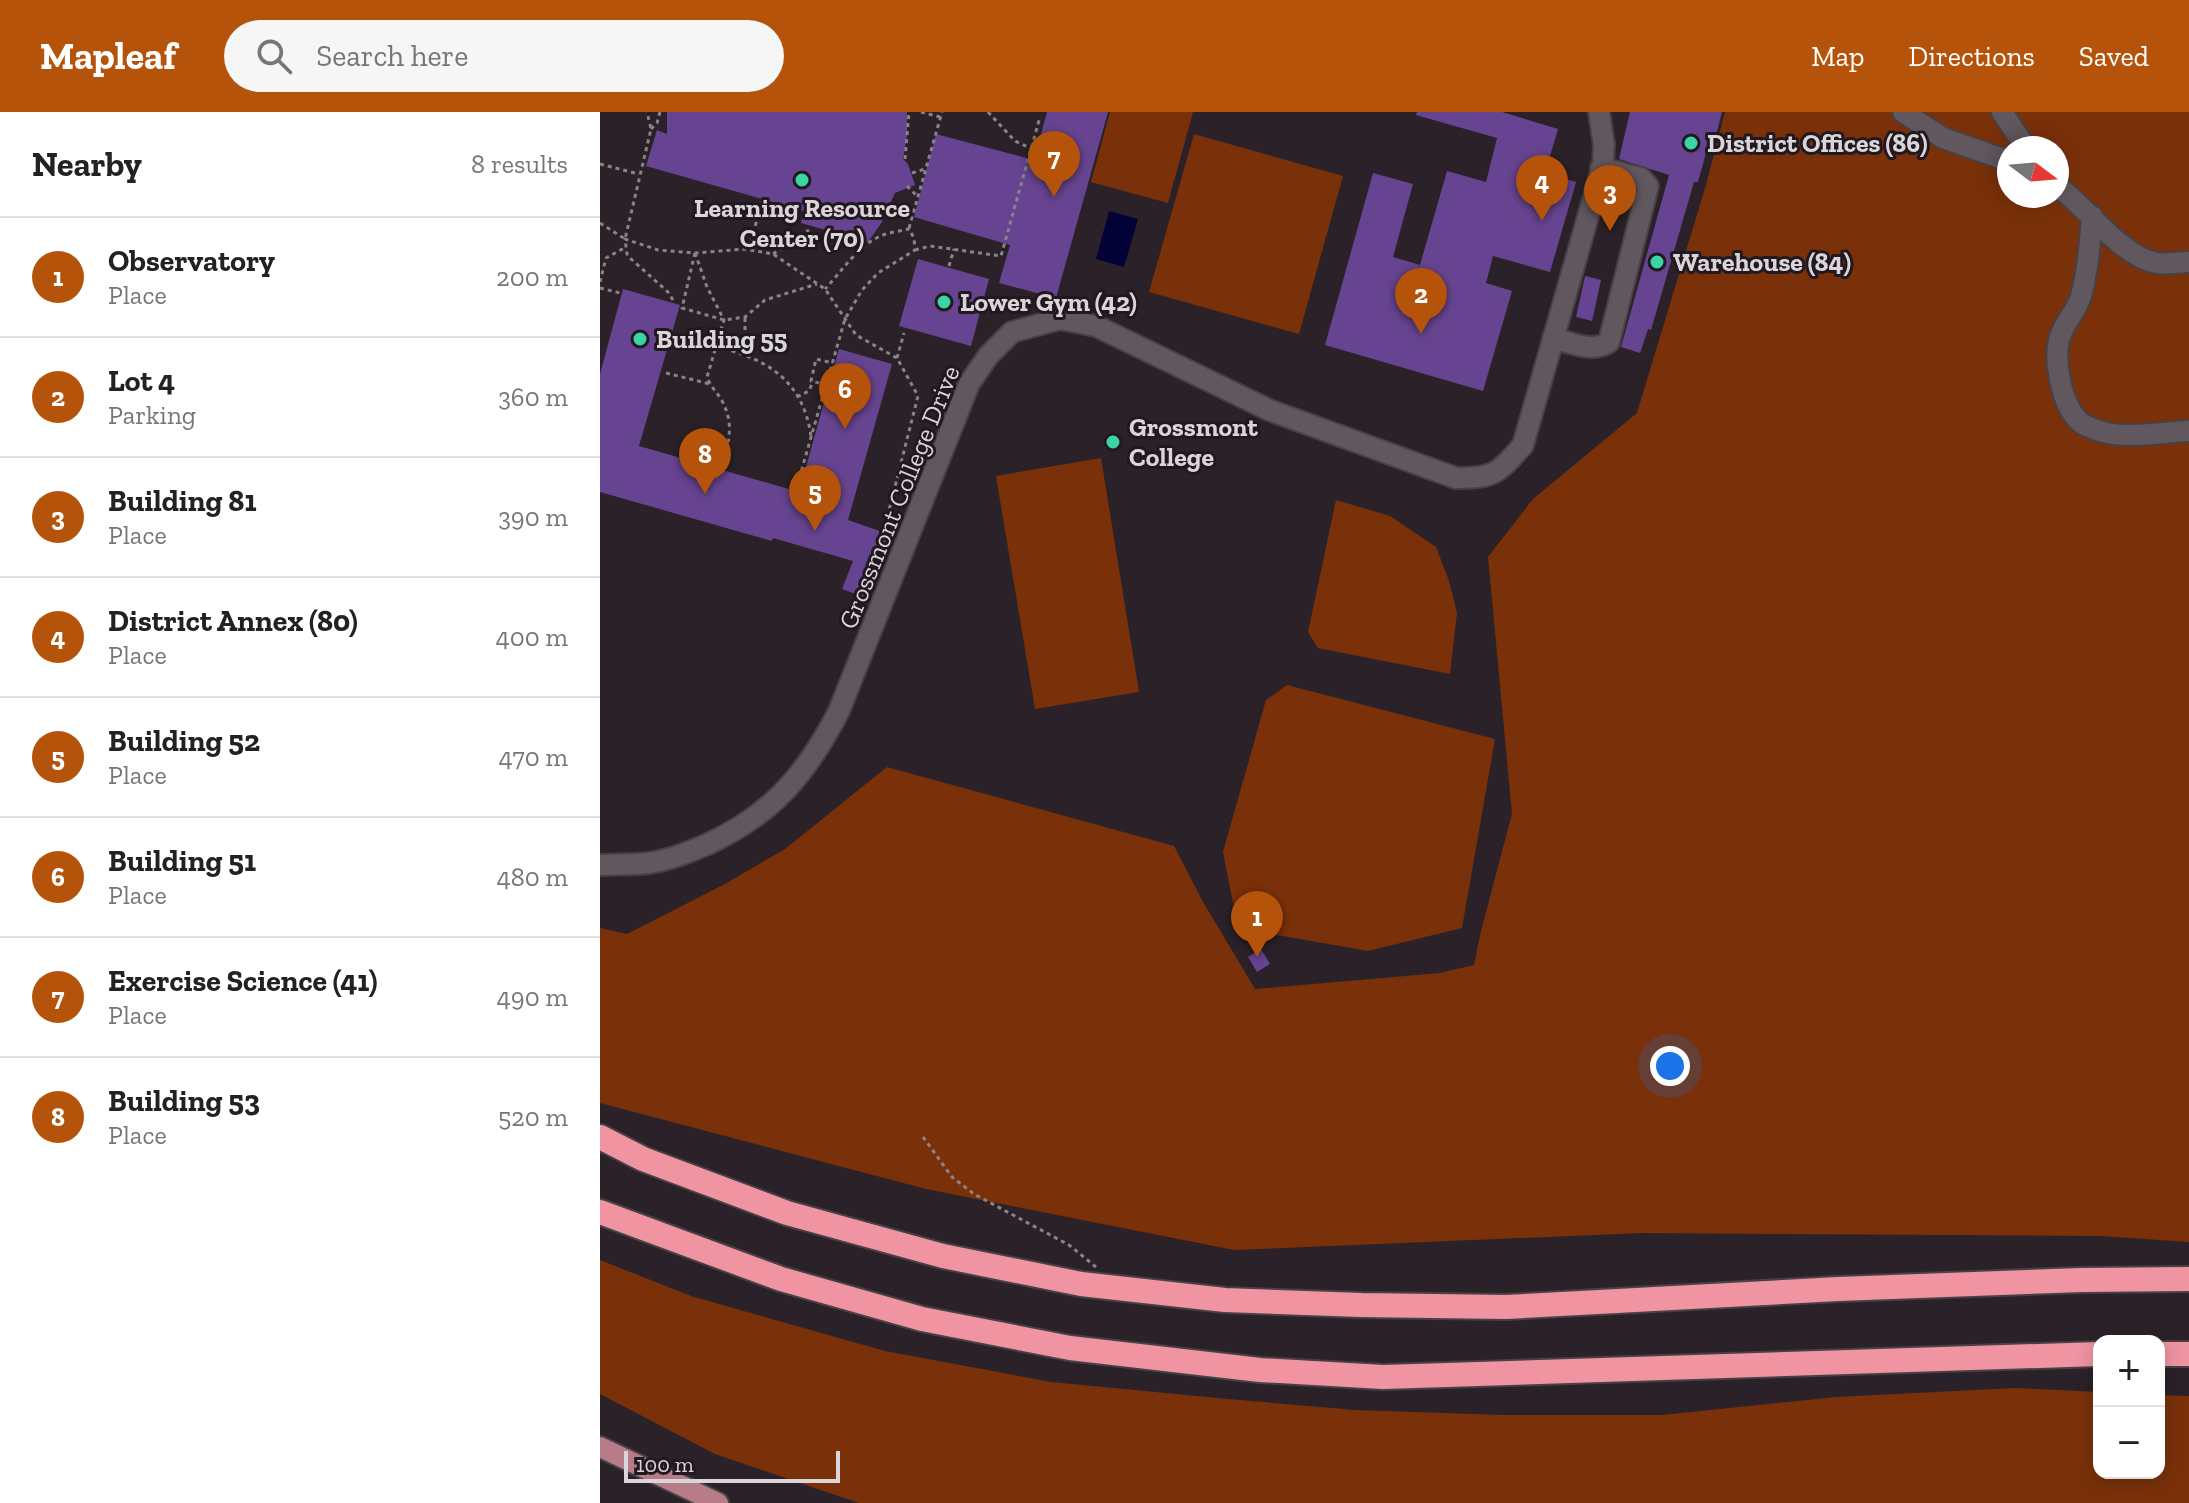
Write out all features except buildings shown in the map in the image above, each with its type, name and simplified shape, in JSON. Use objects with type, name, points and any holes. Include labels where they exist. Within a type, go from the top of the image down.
[{"type":"highway","points":[[600,1137],[643,1159],[787,1213],[943,1256],[1081,1284],[1225,1300],[1506,1307],[1838,1289],[2189,1279]]},
{"type":"highway","points":[[600,1212],[781,1279],[922,1319],[1070,1348],[1260,1370],[1383,1377],[2093,1354]]},
{"type":"highway","points":[[2165,1354],[2189,1354]]},
{"type":"main road","points":[[600,1447],[718,1503]]},
{"type":"street","name":"Grossmont College Drive","points":[[600,865],[650,863],[695,850],[734,832],[761,814],[798,778],[821,746],[839,711],[969,384],[988,356],[1012,332],[1060,319],[1096,326],[1269,410],[1456,478],[1477,478],[1499,472],[1523,445],[1601,168],[1604,145],[1599,112]]},
{"type":"street","points":[[1903,112],[1943,138],[1997,157]]},
{"type":"street","points":[[2002,112],[2018,136]]},
{"type":"street","points":[[1553,338],[1586,346],[1601,347],[1609,342],[1648,186],[1641,178],[1601,168]]},
{"type":"street","points":[[2069,196],[2123,248],[2156,263],[2189,262]]},
{"type":"street","points":[[2092,216],[2081,297],[2061,335],[2060,378],[2066,403],[2081,423],[2105,433],[2189,431]]},
{"type":"path","points":[[647,112],[651,129],[625,239],[626,247],[631,259],[673,300]]},
{"type":"path","points":[[651,129],[657,123],[660,112]]},
{"type":"path","points":[[905,159],[909,112]]},
{"type":"path","points":[[915,250],[909,229],[941,115],[921,112]]},
{"type":"path","points":[[988,112],[1015,141],[1031,148]]},
{"type":"path","points":[[797,486],[851,306],[870,281],[915,250],[930,246],[1001,256],[1040,117]]},
{"type":"path","points":[[600,164],[640,174]]},
{"type":"path","points":[[912,173],[925,169]]},
{"type":"path","points":[[907,186],[918,197]]},
{"type":"path","points":[[749,249],[762,201]]},
{"type":"path","points":[[600,223],[625,239],[658,250],[695,253],[749,249],[773,254],[825,289],[856,335],[897,358],[918,396],[887,518],[912,531]]},
{"type":"path","points":[[825,289],[871,242],[882,235],[909,229]]},
{"type":"path","points":[[773,254],[809,230]]},
{"type":"path","points":[[600,282],[606,258],[626,247]]},
{"type":"path","points":[[949,266],[954,249]]},
{"type":"path","points":[[695,253],[707,287],[724,320],[707,377],[724,403],[729,418],[730,434],[723,465]]},
{"type":"path","points":[[695,253],[682,308],[724,320],[745,317],[765,300],[817,284]]},
{"type":"path","points":[[600,288],[620,293]]},
{"type":"path","points":[[745,317],[745,355]]},
{"type":"path","points":[[897,358],[904,333]]},
{"type":"path","points":[[716,347],[771,367],[797,397],[812,438]]},
{"type":"path","points":[[797,397],[809,391],[816,359],[833,363]]},
{"type":"path","points":[[666,373],[710,384]]},
{"type":"path","points":[[813,381],[827,385]]},
{"type":"path","points":[[923,1137],[952,1177],[974,1194],[1069,1245],[1124,1289]]},
{"type":"shaded area","points":[[1110,112],[1193,112],[1168,203],[1091,182]]},
{"type":"shaded area","points":[[1725,112],[2189,112],[2189,1242],[2100,1236],[1641,1233],[1234,1250],[926,1189],[600,1103],[600,928],[627,934],[723,885],[785,849],[887,767],[1174,846],[1255,989],[1440,973],[1474,965],[1512,814],[1488,557],[1533,499],[1637,413]]},
{"type":"shaded area","points":[[1194,134],[1343,176],[1299,334],[1149,292]]},
{"type":"shaded area","points":[[1109,211],[1138,219],[1124,267],[1096,259]]},
{"type":"shaded area","points":[[1101,458],[1139,692],[1035,709],[996,476]]},
{"type":"shaded area","points":[[1336,500],[1390,516],[1436,547],[1457,613],[1450,674],[1318,648],[1308,632]]},
{"type":"shaded area","points":[[1287,685],[1495,739],[1462,928],[1368,951],[1238,928],[1223,852],[1266,700]]},
{"type":"shaded area","points":[[600,1260],[691,1296],[885,1351],[1051,1382],[1228,1399],[1355,1410],[1503,1415],[1662,1415],[1836,1397],[2015,1388],[2093,1392],[2093,1479],[2165,1479],[2165,1395],[2189,1396],[2189,1503],[859,1503],[715,1454],[600,1394]]},
{"type":"place","name":"District Offices (86)","points":[[1691,143]]},
{"type":"place","name":"Learning Resource Center (70)","points":[[802,180]]},
{"type":"place","name":"Exercise Science (41)","points":[[1054,197]]},
{"type":"place","name":"District Annex (80)","points":[[1542,221]]},
{"type":"place","name":"Building 81","points":[[1610,231]]},
{"type":"place","name":"Warehouse (84)","points":[[1657,262]]},
{"type":"place","name":"Lower Gym (42)","points":[[944,302]]},
{"type":"place","name":"Lot 4","points":[[1421,334]]},
{"type":"place","name":"Building 55","points":[[640,339]]},
{"type":"place","name":"Building 51","points":[[845,429]]},
{"type":"place","name":"Grossmont College","points":[[1113,442]]},
{"type":"place","name":"Building 53","points":[[705,494]]},
{"type":"place","name":"Building 52","points":[[815,531]]},
{"type":"place","name":"Observatory","points":[[1257,957]]}]
